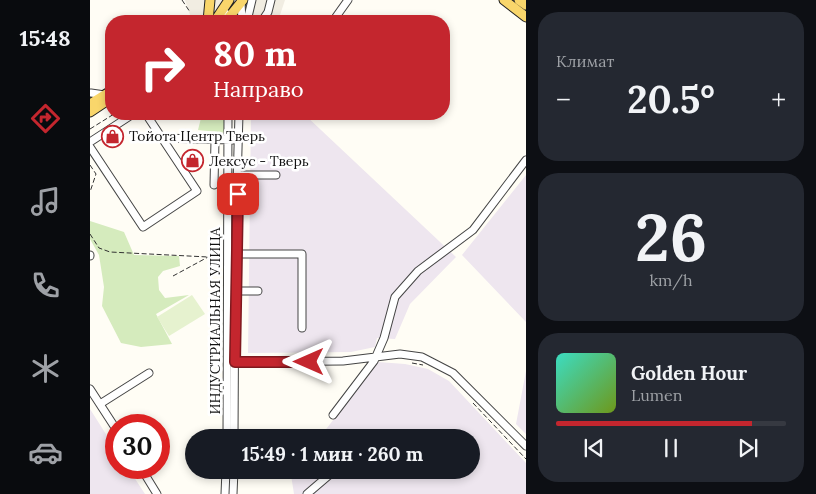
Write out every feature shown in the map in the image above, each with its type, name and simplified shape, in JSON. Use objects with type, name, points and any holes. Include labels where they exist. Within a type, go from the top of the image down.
[{"type":"main road","points":[[209,15],[210,0]]},
{"type":"main road","points":[[218,0],[224,15]]},
{"type":"main road","points":[[219,15],[229,0]]},
{"type":"main road","points":[[504,0],[526,17]]},
{"type":"main road","points":[[519,0],[526,5]]},
{"type":"main road","points":[[230,15],[240,1]]},
{"type":"main road","points":[[90,98],[105,96]]},
{"type":"main road","points":[[90,112],[105,99]]},
{"type":"street","points":[[248,15],[252,0]]},
{"type":"street","points":[[266,15],[270,0]]},
{"type":"street","points":[[337,15],[348,0]]},
{"type":"street","points":[[240,1],[241,15]]},
{"type":"street","points":[[90,142],[124,120]]},
{"type":"street","points":[[90,147],[143,227],[197,191],[150,120]]},
{"type":"street","name":"ИНДУСТРИАЛЬНАЯ УЛИЦА","points":[[228,120],[234,429]]},
{"type":"street","name":"ИНДУСТРИАЛЬНАЯ УЛИЦА","points":[[228,429],[235,291],[240,120]]},
{"type":"street","points":[[162,138],[239,140]]},
{"type":"street","points":[[214,185],[215,140]]},
{"type":"street","points":[[333,415],[377,356],[395,297],[418,271],[473,230],[526,160]]},
{"type":"street","points":[[238,174],[276,175]]},
{"type":"street","points":[[235,254],[302,254],[302,328]]},
{"type":"street","points":[[235,291],[258,291]]},
{"type":"street","points":[[232,362],[334,361],[377,356],[411,355],[443,366],[453,373],[526,446]]},
{"type":"street","points":[[100,404],[149,373]]},
{"type":"street","points":[[90,389],[106,414]]},
{"type":"street","points":[[147,479],[157,494]]},
{"type":"street","points":[[226,479],[226,494]]},
{"type":"street","points":[[233,494],[234,479]]},
{"type":"street","points":[[307,494],[324,479]]},
{"type":"path","points":[[182,0],[190,12]]},
{"type":"path","points":[[90,129],[105,120]]},
{"type":"path","points":[[90,165],[96,174],[90,192]]},
{"type":"path","points":[[90,234],[99,248],[110,252],[208,257]]},
{"type":"path","points":[[173,276],[226,248]]},
{"type":"path","points":[[404,361],[430,367]]},
{"type":"path","points":[[472,402],[526,459]]},
{"type":"shaded area","points":[[185,0],[285,0],[280,15],[190,15]]},
{"type":"shaded area","points":[[251,120],[310,120],[456,257],[410,304],[395,339],[377,338],[375,347],[351,352],[248,353]]},
{"type":"shaded area","points":[[526,175],[526,322],[462,255]]},
{"type":"shaded area","points":[[378,362],[405,364],[428,369],[449,381],[526,463],[526,494],[294,494],[292,479],[480,479],[480,429],[326,429]]},
{"type":"shaded area","points":[[526,371],[526,434],[516,424]]},
{"type":"shaded area","points":[[90,409],[105,433],[105,479],[135,479],[145,494],[90,494]]},
{"type":"green space","points":[[200,120],[229,120],[228,133],[198,130]]},
{"type":"green space","points":[[90,221],[124,232],[134,255],[179,256],[180,266],[163,271],[158,277],[159,290],[165,298],[189,295],[156,314],[172,344],[141,347],[121,343],[102,306],[104,287],[99,255],[90,239]]},
{"type":"green space","points":[[192,295],[205,314],[169,336],[157,317]]},
{"type":"place","name":"Тойота Центр Тверь","points":[[113,136]]},
{"type":"place","name":"Лексус - Тверь","points":[[193,161]]},
{"type":"route","points":[[238,194],[235,254],[235,362],[309,362]]}]
